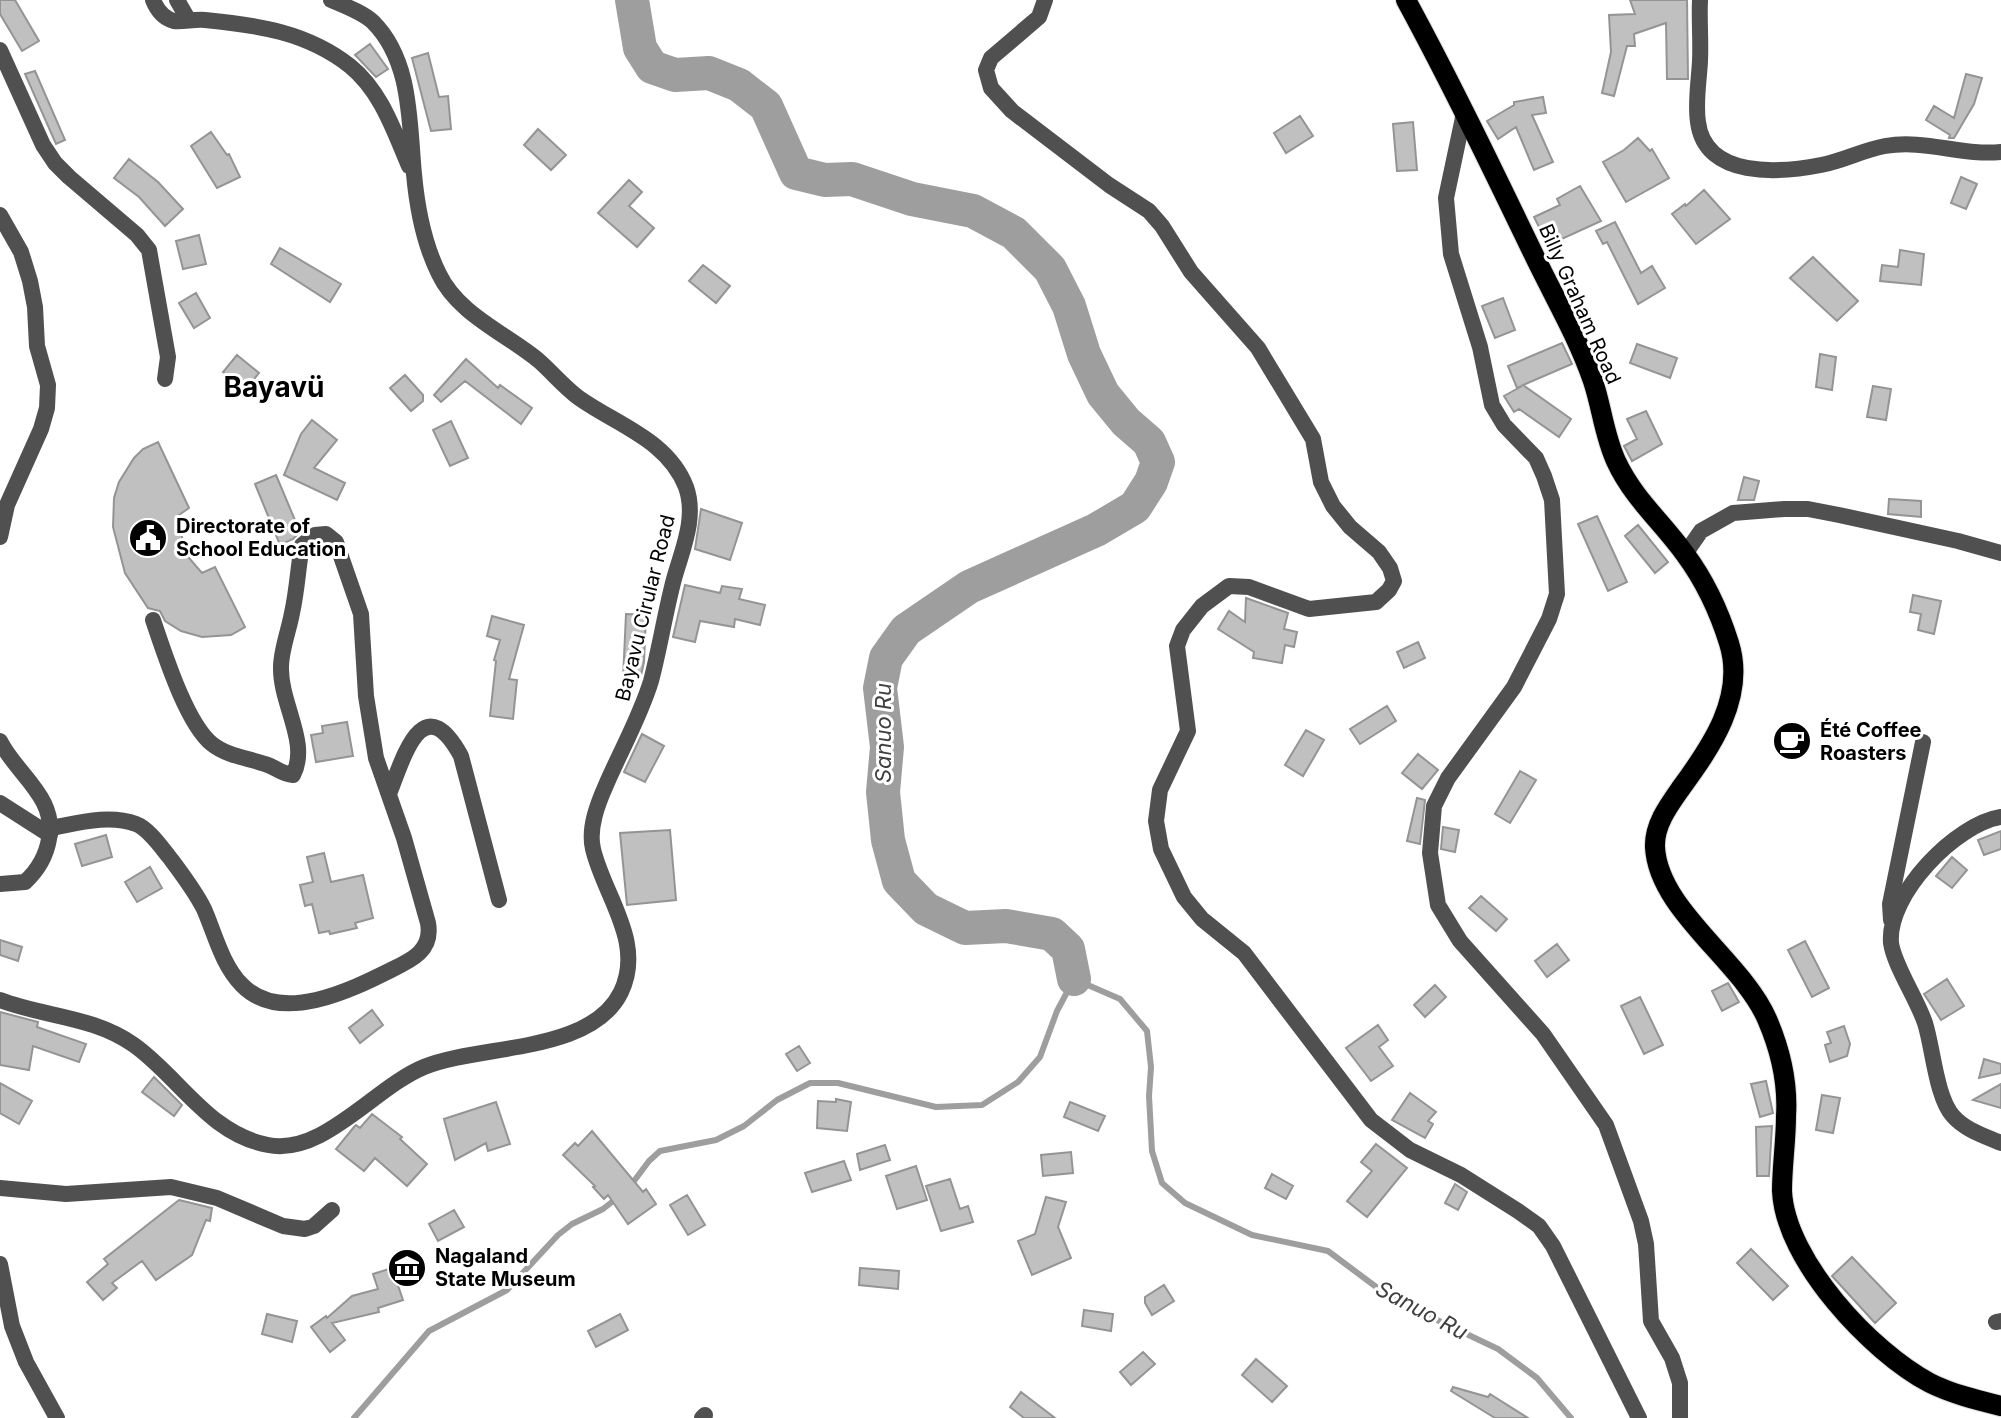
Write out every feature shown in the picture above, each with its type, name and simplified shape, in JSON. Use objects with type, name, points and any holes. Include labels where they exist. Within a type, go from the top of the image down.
[{"type":"main road","name":"Billy Graham Road","points":[[1406,0],[1588,371],[1602,426],[1616,463],[1643,506],[1704,581],[1731,651],[1731,689],[1724,720],[1703,758],[1661,819],[1655,835],[1655,852],[1662,876],[1676,900],[1754,993],[1776,1041],[1786,1108],[1782,1194],[1787,1222],[1798,1249],[1839,1306],[1865,1332],[1927,1381],[1952,1392],[2001,1406]]},
{"type":"street","points":[[153,0],[161,15],[175,21],[188,19],[234,23],[292,34],[351,67],[383,107],[415,181]]},
{"type":"street","points":[[177,0],[188,19]]},
{"type":"street","name":"Bayavu Cirular Road","points":[[0,1000],[80,1019],[109,1031],[134,1045],[199,1107],[233,1132],[250,1141],[286,1148],[318,1136],[424,1067],[581,1030],[604,1015],[620,996],[628,975],[627,945],[592,847],[593,825],[604,789],[633,729],[651,680],[688,532],[690,508],[687,489],[669,459],[649,441],[577,397],[539,362],[458,300],[441,280],[429,252],[415,181],[408,101],[395,53],[373,22],[331,0]]},
{"type":"street","points":[[1045,0],[1039,17],[991,58],[986,70],[991,88],[1012,111],[1109,185],[1149,211],[1162,226],[1191,272],[1258,348],[1313,439],[1321,482],[1333,506],[1350,527],[1379,552],[1390,568],[1394,581],[1376,602],[1309,609],[1249,587],[1229,586],[1202,606],[1183,630],[1177,646],[1188,731],[1160,790],[1156,821],[1161,849],[1184,897],[1202,919],[1244,953],[1371,1120],[1410,1150],[1461,1175],[1539,1226],[1553,1246],[1639,1418]]},
{"type":"street","points":[[1700,0],[1698,122],[1704,142],[1714,155],[1729,163],[1754,169],[1787,170],[1823,165],[1899,145],[1937,146],[1976,153],[2001,152]]},
{"type":"street","points":[[0,50],[43,145],[55,163],[137,235],[149,250],[168,357],[165,379]]},
{"type":"street","points":[[1464,113],[1446,198],[1451,254],[1480,347],[1492,405],[1504,425],[1536,458],[1552,500],[1557,594],[1549,619],[1514,687],[1448,778],[1434,806],[1430,853],[1438,905],[1460,941],[1543,1034],[1606,1125],[1641,1221],[1646,1244],[1651,1321],[1672,1358],[1680,1383],[1680,1418]]},
{"type":"street","points":[[0,215],[21,252],[30,281],[37,346],[48,385],[47,408],[41,429],[7,505],[0,537]]},
{"type":"street","points":[[1685,554],[1701,531],[1733,513],[1784,509],[1808,509],[1839,515],[2001,553]]},
{"type":"street","points":[[0,803],[50,832],[99,820],[126,821],[141,826],[181,873],[203,908],[216,942],[242,985],[271,1002],[325,999],[360,987],[413,959],[426,946],[430,934],[404,838],[376,758],[366,696],[361,614],[336,542],[326,534],[315,535],[302,545],[293,608],[280,665],[283,690],[298,739],[300,762],[293,775],[283,774],[267,764],[240,758],[212,744],[187,705],[168,665],[153,620]]},
{"type":"street","points":[[389,794],[415,737],[422,729],[431,726],[442,728],[461,756],[499,900]]},
{"type":"street","points":[[0,741],[49,809],[50,832],[38,869],[25,882],[0,884]]},
{"type":"street","points":[[1923,742],[1890,904],[1891,941],[1926,1025],[1942,1093],[1951,1115],[1979,1134],[2001,1143]]},
{"type":"street","points":[[1891,941],[1896,915],[1923,869],[1967,829],[2001,817]]},
{"type":"street","points":[[0,1188],[66,1194],[171,1187],[217,1198],[283,1226],[305,1229],[314,1226],[332,1210]]},
{"type":"street","points":[[0,1264],[12,1326],[26,1362],[57,1418]]},
{"type":"building","points":[[0,0],[15,0],[39,41],[22,51],[0,14]]},
{"type":"building","points":[[1630,0],[1687,0],[1688,79],[1667,79],[1666,23],[1634,34],[1635,46],[1627,46],[1614,96],[1602,93],[1611,52],[1609,15],[1635,14]]},
{"type":"building","points":[[370,44],[388,69],[376,77],[355,55]]},
{"type":"building","points":[[428,53],[439,97],[448,96],[451,129],[431,131],[412,58]]},
{"type":"building","points":[[35,71],[65,140],[56,144],[25,74]]},
{"type":"building","points":[[1966,74],[1982,78],[1974,104],[1954,138],[1949,138],[1950,135],[1926,120],[1934,106],[1954,118]]},
{"type":"building","points":[[1543,97],[1546,113],[1532,115],[1553,162],[1534,170],[1516,127],[1498,139],[1487,121],[1514,105],[1514,102]]},
{"type":"building","points":[[1300,116],[1313,136],[1286,153],[1274,133]]},
{"type":"building","points":[[1413,122],[1417,170],[1397,171],[1393,124]]},
{"type":"building","points":[[538,129],[566,155],[551,170],[524,145]]},
{"type":"building","points":[[211,132],[229,154],[240,177],[217,188],[191,146]]},
{"type":"building","points":[[1638,138],[1650,151],[1652,149],[1669,178],[1626,202],[1603,162]]},
{"type":"building","points":[[129,159],[158,182],[183,209],[165,226],[139,197],[114,178]]},
{"type":"building","points":[[1961,177],[1977,184],[1966,209],[1951,203]]},
{"type":"building","points":[[629,180],[642,192],[629,206],[654,228],[637,247],[598,213]]},
{"type":"building","points":[[1580,186],[1601,221],[1553,243],[1547,231],[1542,233],[1534,217],[1560,205],[1557,199]]},
{"type":"building","points":[[1704,190],[1730,219],[1696,244],[1672,214]]},
{"type":"building","points":[[1615,222],[1641,273],[1652,266],[1665,288],[1638,304],[1607,242],[1603,244],[1596,231]]},
{"type":"building","points":[[199,235],[206,264],[183,269],[176,241]]},
{"type":"building","points":[[280,248],[341,284],[330,302],[271,264]]},
{"type":"building","points":[[1900,250],[1924,254],[1921,285],[1880,281],[1882,265],[1898,267]]},
{"type":"building","points":[[1813,257],[1858,301],[1837,321],[1790,278]]},
{"type":"building","points":[[703,265],[730,286],[716,303],[689,281]]},
{"type":"building","points":[[196,293],[210,318],[194,328],[179,303]]},
{"type":"building","points":[[1503,298],[1515,330],[1495,338],[1482,306]]},
{"type":"building","points":[[1562,343],[1572,364],[1523,385],[1571,419],[1559,437],[1519,409],[1514,412],[1504,396],[1522,386],[1517,388],[1508,366]]},
{"type":"building","points":[[1637,344],[1677,358],[1670,378],[1630,363]]},
{"type":"building","points":[[1820,354],[1836,357],[1832,390],[1816,387]]},
{"type":"building","points":[[237,355],[259,373],[245,390],[223,372]]},
{"type":"building","points":[[466,359],[498,388],[500,385],[532,408],[521,424],[465,381],[441,402],[434,395]]},
{"type":"building","points":[[405,375],[423,395],[423,401],[411,411],[390,388]]},
{"type":"building","points":[[1873,386],[1891,389],[1886,420],[1867,417]]},
{"type":"building","points":[[1646,411],[1662,444],[1632,461],[1624,446],[1637,439],[1627,419]]},
{"type":"building","points":[[312,420],[337,440],[314,468],[345,483],[337,500],[284,475],[301,434]]},
{"type":"building","points":[[451,421],[468,458],[450,466],[433,430]]},
{"type":"building","name":"Directorate of School Education","points":[[158,442],[189,508],[179,515],[178,525],[189,558],[202,573],[215,567],[245,627],[231,635],[202,637],[181,631],[165,621],[160,611],[148,608],[125,573],[113,527],[114,498],[119,482],[134,458],[143,449]]},
{"type":"building","points":[[276,475],[300,532],[280,545],[255,484]]},
{"type":"building","points":[[1744,477],[1759,481],[1754,500],[1738,500]]},
{"type":"building","points":[[1889,499],[1921,501],[1921,517],[1888,514]]},
{"type":"building","points":[[701,509],[742,523],[730,560],[695,549]]},
{"type":"building","points":[[1597,516],[1627,582],[1608,591],[1578,524]]},
{"type":"building","points":[[1638,525],[1668,562],[1655,573],[1625,536]]},
{"type":"building","points":[[685,585],[720,593],[722,586],[742,589],[739,599],[765,605],[760,625],[735,619],[734,627],[700,621],[695,642],[673,637]]},
{"type":"building","points":[[1913,595],[1941,601],[1934,634],[1918,630],[1921,614],[1910,612]]},
{"type":"building","points":[[1246,598],[1288,613],[1284,629],[1297,632],[1294,647],[1285,645],[1282,663],[1253,658],[1254,652],[1218,629],[1229,611],[1245,622]]},
{"type":"building","points":[[626,614],[646,615],[640,680],[623,679]]},
{"type":"building","points":[[492,616],[524,625],[509,679],[517,680],[513,719],[490,716],[494,660],[500,640],[487,636]]},
{"type":"building","points":[[1418,642],[1425,658],[1404,668],[1397,652]]},
{"type":"building","points":[[1387,706],[1396,721],[1360,744],[1350,729]]},
{"type":"building","points":[[347,722],[353,756],[316,762],[311,735],[323,733],[322,726]]},
{"type":"building","points":[[1306,730],[1324,740],[1303,776],[1285,765]]},
{"type":"building","points":[[642,734],[664,746],[645,782],[624,772]]},
{"type":"building","points":[[1418,754],[1438,770],[1422,789],[1402,773]]},
{"type":"building","points":[[1520,771],[1536,780],[1510,823],[1495,814]]},
{"type":"building","points":[[1417,798],[1425,800],[1420,844],[1407,841]]},
{"type":"building","points":[[1443,827],[1459,830],[1455,852],[1441,849]]},
{"type":"building","points":[[670,830],[676,900],[627,905],[620,833]]},
{"type":"building","points":[[2001,831],[2001,849],[1984,855],[1978,840]]},
{"type":"building","points":[[106,835],[112,857],[82,866],[75,844]]},
{"type":"building","points":[[324,853],[331,882],[363,875],[373,918],[355,923],[357,928],[330,934],[329,931],[319,933],[312,904],[305,906],[300,885],[313,882],[307,857]]},
{"type":"building","points":[[1952,857],[1967,870],[1952,888],[1936,876]]},
{"type":"building","points":[[150,867],[162,888],[137,902],[125,882]]},
{"type":"building","points":[[1481,896],[1507,919],[1496,931],[1469,908]]},
{"type":"building","points":[[0,940],[22,947],[18,961],[0,955]]},
{"type":"building","points":[[1805,941],[1829,988],[1812,997],[1788,950]]},
{"type":"building","points":[[1557,944],[1569,960],[1547,977],[1535,961]]},
{"type":"building","points":[[1947,979],[1964,1006],[1941,1020],[1924,994]]},
{"type":"building","points":[[1728,983],[1739,1002],[1722,1011],[1712,991]]},
{"type":"building","points":[[1435,985],[1446,997],[1425,1017],[1414,1005]]},
{"type":"building","points":[[1640,997],[1663,1045],[1644,1054],[1621,1006]]},
{"type":"building","points":[[372,1010],[383,1025],[360,1043],[349,1028]]},
{"type":"building","points":[[0,1012],[38,1022],[37,1027],[86,1044],[79,1062],[33,1046],[29,1070],[0,1065]]},
{"type":"building","points":[[1378,1025],[1388,1040],[1379,1047],[1393,1066],[1371,1081],[1346,1048]]},
{"type":"building","points":[[1844,1026],[1850,1044],[1847,1056],[1830,1062],[1825,1045],[1831,1043],[1827,1032]]},
{"type":"building","points":[[799,1046],[810,1063],[797,1071],[786,1054]]},
{"type":"building","points":[[1984,1059],[2001,1064],[2001,1073],[1979,1078]]},
{"type":"building","points":[[154,1077],[182,1105],[174,1116],[142,1092]]},
{"type":"building","points":[[1766,1081],[1773,1113],[1760,1117],[1751,1084]]},
{"type":"building","points":[[0,1083],[32,1101],[19,1124],[0,1113]]},
{"type":"building","points":[[2001,1084],[2001,1108],[1973,1100]]},
{"type":"building","points":[[1410,1093],[1436,1112],[1428,1121],[1433,1124],[1425,1138],[1392,1120]]},
{"type":"building","points":[[1822,1095],[1840,1098],[1833,1133],[1816,1130]]},
{"type":"building","points":[[836,1099],[851,1102],[847,1131],[817,1128],[818,1101],[836,1102]]},
{"type":"building","points":[[496,1102],[510,1144],[488,1151],[486,1143],[455,1160],[444,1119]]},
{"type":"building","points":[[1070,1102],[1105,1116],[1098,1131],[1064,1117]]},
{"type":"building","points":[[372,1114],[402,1137],[400,1139],[427,1164],[407,1186],[375,1158],[364,1171],[336,1149],[356,1125],[360,1128]]},
{"type":"building","points":[[1772,1126],[1769,1176],[1757,1176],[1756,1127]]},
{"type":"building","points":[[592,1131],[656,1204],[628,1224],[608,1195],[604,1199],[563,1155],[575,1143],[578,1146]]},
{"type":"building","points":[[1376,1144],[1407,1168],[1367,1217],[1347,1201],[1372,1171],[1361,1162]]},
{"type":"building","points":[[885,1145],[890,1160],[860,1170],[857,1154]]},
{"type":"building","points":[[1071,1152],[1073,1173],[1043,1176],[1041,1155]]},
{"type":"building","points":[[844,1161],[851,1180],[812,1192],[805,1173]]},
{"type":"building","points":[[916,1166],[927,1200],[897,1209],[886,1176]]},
{"type":"building","points":[[1272,1174],[1293,1186],[1286,1199],[1265,1188]]},
{"type":"building","points":[[950,1179],[960,1209],[968,1206],[973,1222],[941,1231],[926,1186]]},
{"type":"building","points":[[1455,1184],[1467,1192],[1458,1210],[1445,1203]]},
{"type":"building","points":[[687,1195],[705,1225],[688,1235],[670,1205]]},
{"type":"building","points":[[1046,1197],[1066,1202],[1058,1227],[1071,1258],[1032,1275],[1018,1241],[1035,1234]]},
{"type":"building","points":[[179,1200],[212,1208],[210,1221],[206,1220],[192,1255],[156,1280],[142,1261],[112,1283],[117,1288],[103,1300],[87,1282],[108,1264],[104,1259]]},
{"type":"building","points":[[454,1210],[464,1227],[438,1241],[429,1224]]},
{"type":"building","points":[[1751,1249],[1788,1286],[1773,1300],[1737,1263]]},
{"type":"building","points":[[1852,1257],[1896,1303],[1875,1323],[1832,1276]]},
{"type":"building","points":[[392,1268],[403,1300],[378,1308],[379,1312],[332,1323],[345,1340],[330,1352],[311,1327],[327,1318],[352,1296],[378,1289],[373,1274]]},
{"type":"building","points":[[860,1268],[899,1271],[898,1289],[859,1285]]},
{"type":"building","points":[[1164,1285],[1174,1301],[1152,1315],[1145,1297]]},
{"type":"building","points":[[1084,1310],[1113,1314],[1111,1331],[1082,1326]]},
{"type":"building","points":[[267,1314],[297,1321],[292,1342],[262,1334]]},
{"type":"building","points":[[620,1314],[628,1330],[596,1347],[588,1331]]},
{"type":"building","points":[[1143,1352],[1155,1364],[1131,1385],[1120,1372]]},
{"type":"building","points":[[1256,1359],[1287,1386],[1272,1402],[1242,1375]]},
{"type":"building","points":[[1453,1387],[1488,1397],[1490,1394],[1528,1418],[1495,1418],[1451,1391]]},
{"type":"building","points":[[1021,1392],[1055,1418],[1024,1418],[1010,1407]]},
{"type":"waterway","name":"Sanuo Ru","points":[[632,0],[640,48],[652,67],[675,75],[709,73],[739,85],[766,106],[796,173],[825,180],[852,179],[912,199],[973,211],[1014,233],[1050,269],[1069,306],[1084,354],[1103,394],[1126,422],[1149,442],[1158,462],[1151,482],[1135,507],[1096,530],[969,587],[906,630],[886,658],[880,688],[887,747],[883,792],[888,840],[899,881],[926,909],[965,928],[1006,926],[1052,934],[1068,949],[1074,979]]},
{"type":"waterway","name":"Sanuo Ru","points":[[631,1185],[660,1151],[716,1140],[744,1126],[777,1100],[810,1083],[838,1083],[936,1107],[982,1105],[1018,1082],[1040,1057],[1057,1011],[1074,979],[1120,999],[1147,1031],[1151,1067],[1152,1151],[1162,1183],[1185,1203],[1252,1235],[1328,1251],[1391,1298],[1498,1349],[1537,1378],[1571,1418]]},
{"type":"waterway","points":[[354,1418],[429,1331],[507,1290],[558,1235],[617,1198]]},
{"type":"place","name":"Directorate of School Education","points":[[148,538]]},
{"type":"place","name":"Été Coffee Roasters","points":[[1792,741]]},
{"type":"place","name":"Nagaland State Museum","points":[[407,1268]]},
{"type":"district","name":"Bayavü","points":[[274,387]]}]
